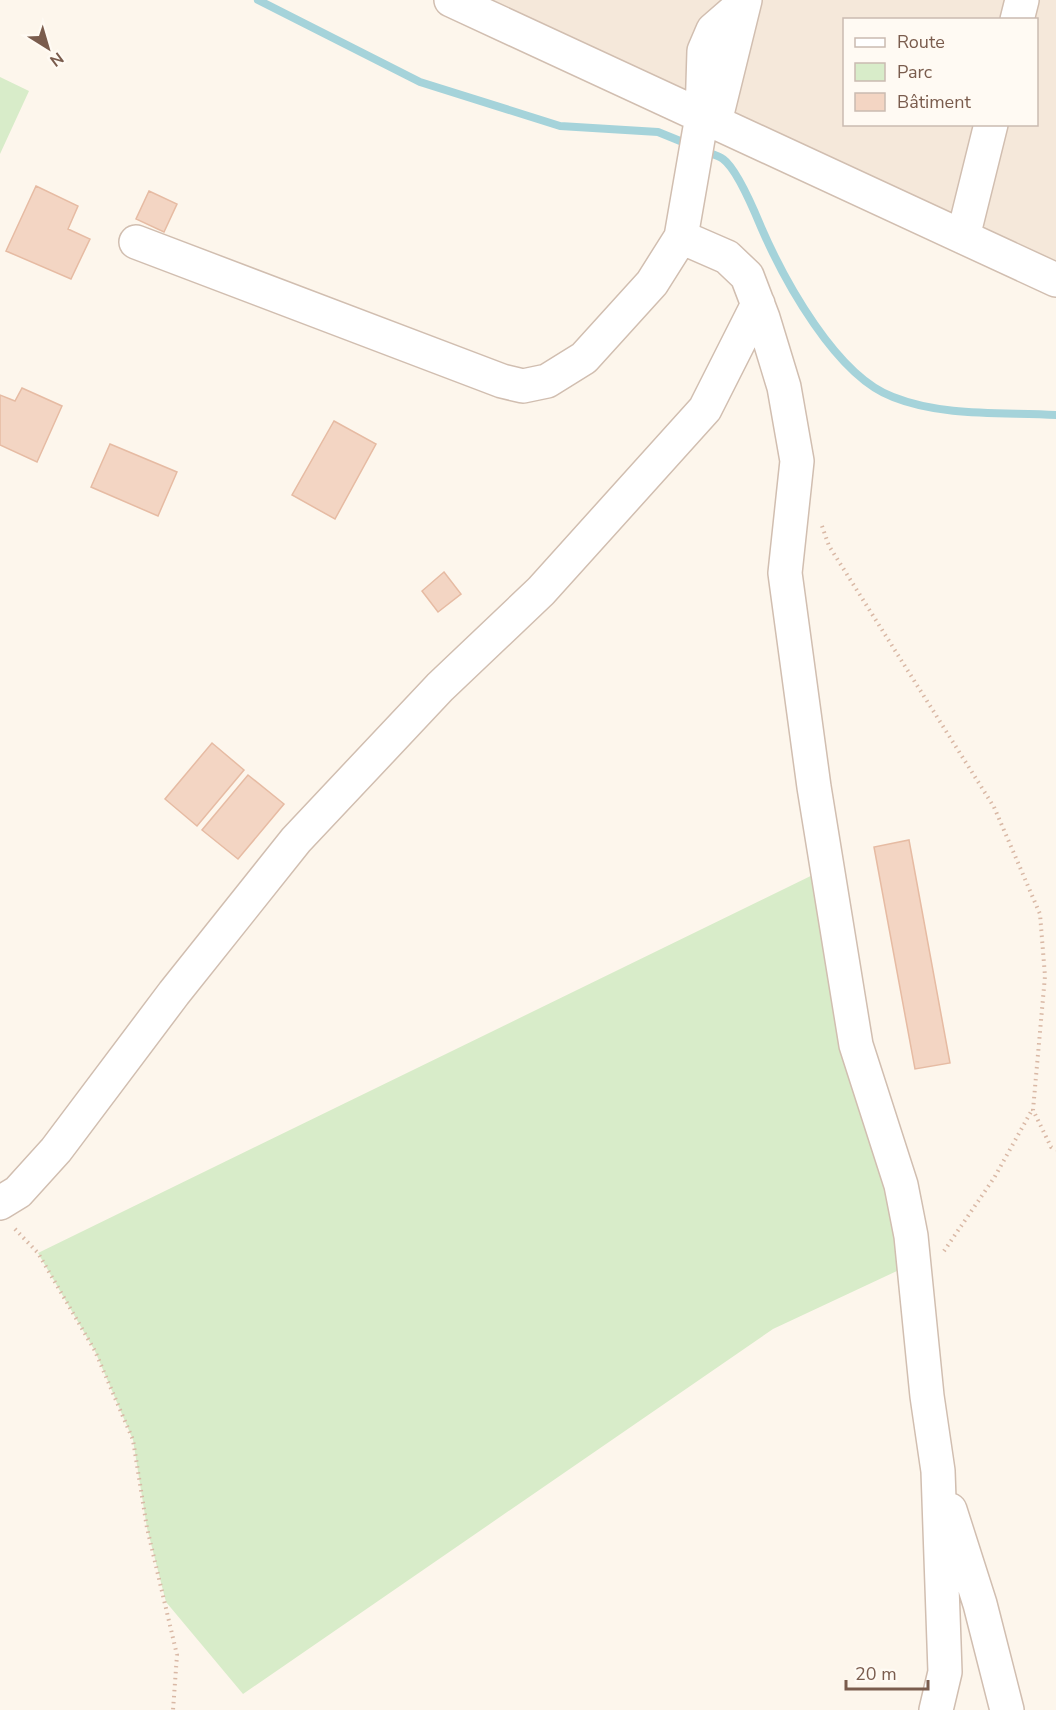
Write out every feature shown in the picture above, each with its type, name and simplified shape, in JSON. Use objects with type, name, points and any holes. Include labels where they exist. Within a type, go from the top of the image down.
[{"type":"street","points":[[451,0],[1056,280]]},
{"type":"street","points":[[1018,18],[1022,0]]},
{"type":"street","points":[[136,242],[523,386],[547,381],[584,358],[652,283],[681,237],[708,119],[744,2]]},
{"type":"street","points":[[963,237],[991,126]]},
{"type":"street","points":[[681,237],[727,257],[747,276],[784,387],[797,461],[785,573],[814,787],[856,1045],[901,1185],[911,1236],[927,1396],[938,1471],[945,1672],[936,1710]]},
{"type":"street","points":[[4,1212],[18,1192],[56,1150],[174,993],[296,840],[440,687],[541,591],[705,409],[758,304]]},
{"type":"street","points":[[938,1471],[980,1604],[1007,1710]]},
{"type":"path","points":[[821,525],[830,546],[994,807],[1040,914],[1045,976],[1033,1110],[994,1178],[942,1254]]},
{"type":"path","points":[[1033,1110],[1051,1147],[1056,1150]]},
{"type":"path","points":[[4,1212],[38,1253],[95,1351],[133,1440],[147,1528],[177,1655],[173,1710]]},
{"type":"shaded area","points":[[451,0],[1056,0],[1056,280]]},
{"type":"green space","points":[[0,77],[29,91],[0,154]]},
{"type":"green space","points":[[827,868],[914,1263],[773,1329],[243,1694],[166,1602],[147,1528],[133,1440],[95,1351],[38,1253]]},
{"type":"building","points":[[36,186],[78,206],[68,229],[90,239],[71,279],[6,251]]},
{"type":"building","points":[[149,191],[177,204],[164,232],[136,219]]},
{"type":"building","points":[[22,388],[62,406],[37,462],[0,445],[0,395],[15,401]]},
{"type":"building","points":[[334,421],[376,444],[335,519],[292,495]]},
{"type":"building","points":[[110,444],[177,472],[158,516],[91,487]]},
{"type":"building","points":[[444,572],[461,594],[438,612],[422,591]]},
{"type":"building","points":[[212,743],[244,770],[197,826],[165,799]]},
{"type":"building","points":[[248,775],[284,804],[238,859],[202,830]]},
{"type":"building","points":[[909,840],[950,1063],[915,1069],[874,847]]},
{"type":"waterway","points":[[258,0],[420,82],[560,126],[658,132],[690,145]]},
{"type":"waterway","points":[[702,150],[723,159],[734,171],[783,273],[814,324],[832,348],[872,386],[893,397],[932,408],[953,411],[1056,415]]}]
